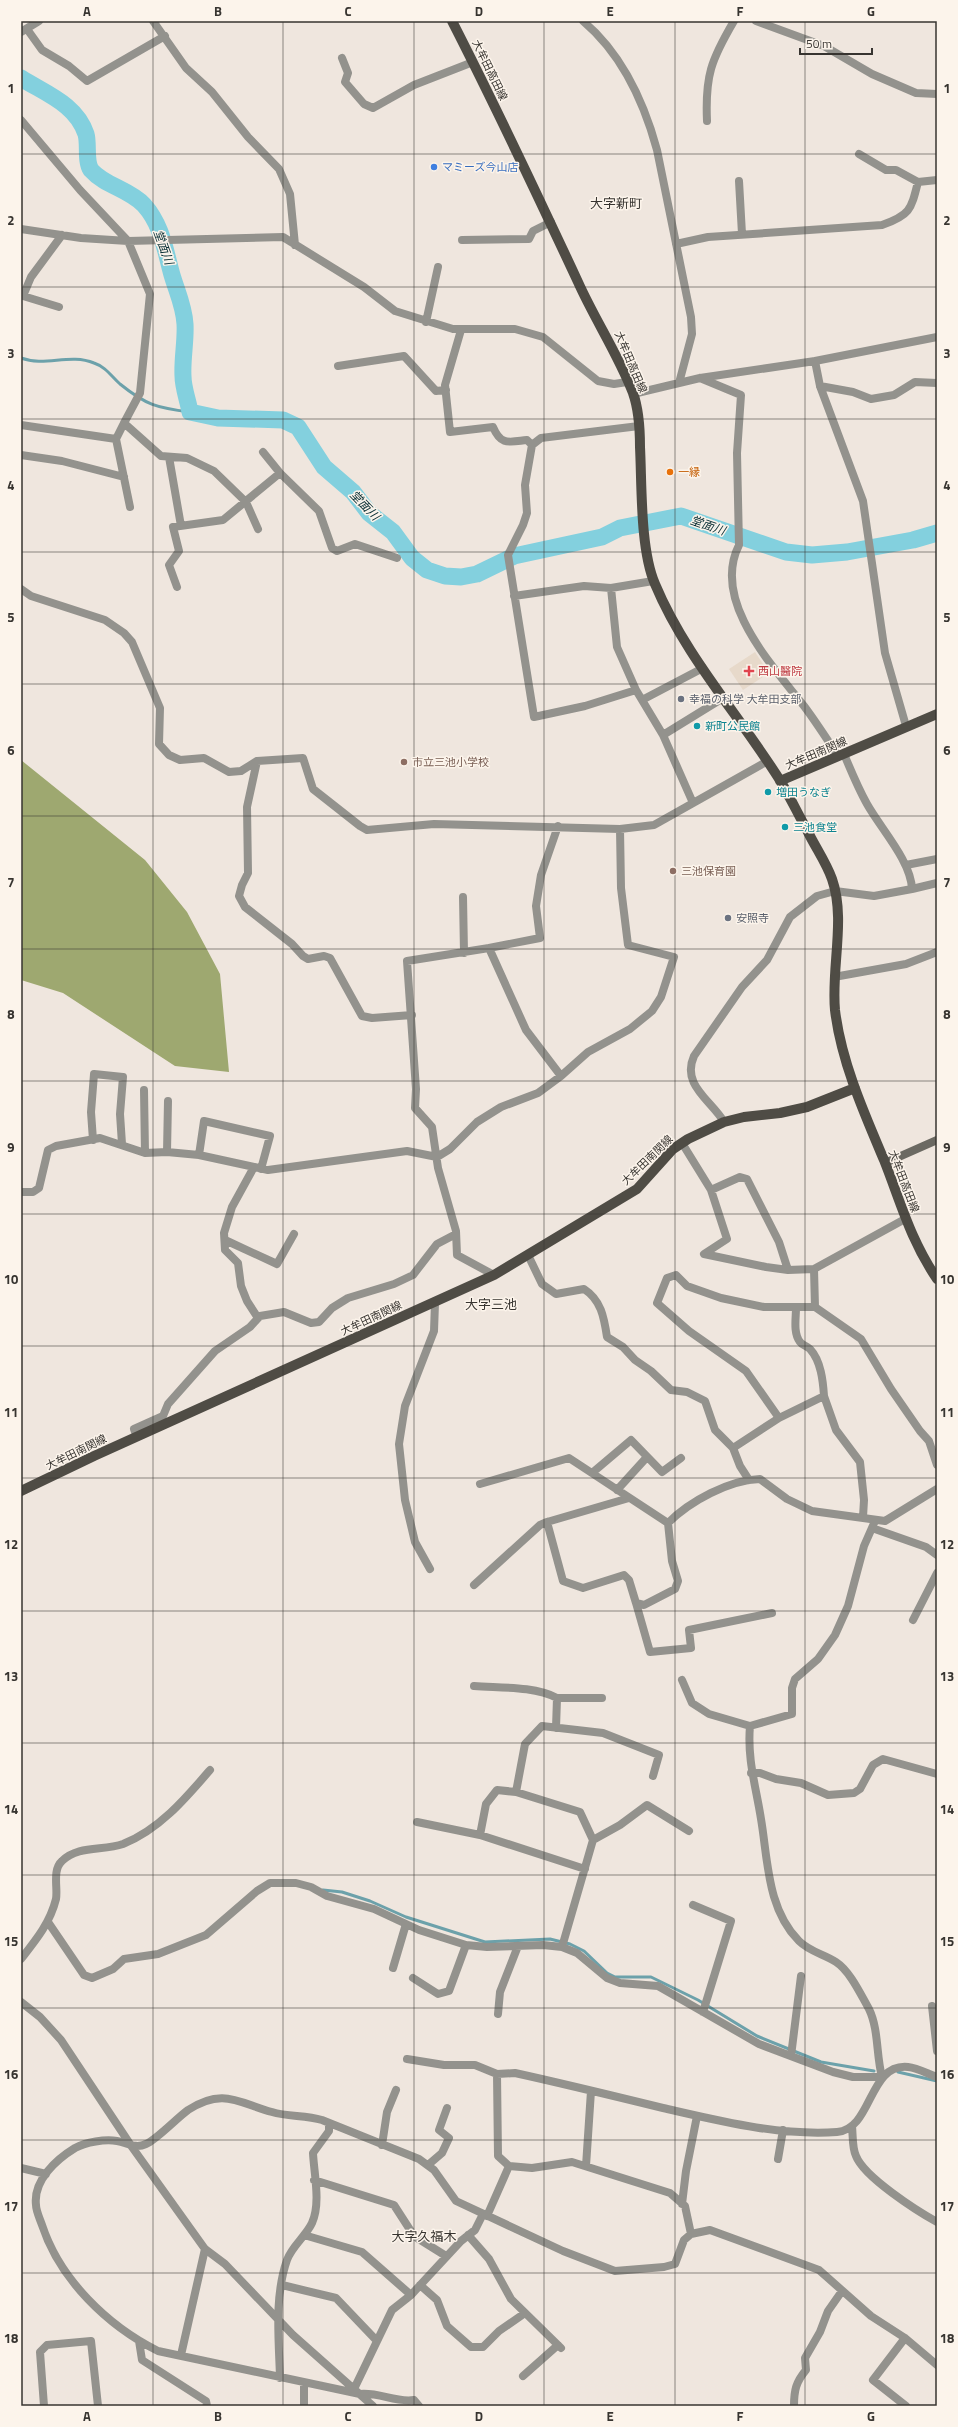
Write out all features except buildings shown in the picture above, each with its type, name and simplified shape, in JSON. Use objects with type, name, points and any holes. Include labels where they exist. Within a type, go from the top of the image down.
[{"type":"main road","name":"大牟田高田線","points":[[452,21],[551,222],[579,284],[617,355],[633,394],[639,426],[644,532],[653,581],[678,630],[780,781]]},
{"type":"main road","name":"大牟田南関線","points":[[21,1491],[494,1275],[637,1188],[673,1149],[724,1122],[744,1117],[780,1114],[807,1107],[855,1088],[836,1011],[834,977],[838,910],[835,891],[826,866],[780,781],[937,714]]},
{"type":"main road","name":"大牟田高田線","points":[[855,1088],[868,1127],[885,1163],[918,1250],[937,1279]]},
{"type":"main road","points":[[885,1163],[937,1140]]},
{"type":"street","points":[[39,21],[24,31],[42,50],[69,66],[87,81],[165,36]]},
{"type":"street","points":[[153,21],[165,36],[186,68],[212,92],[284,177],[290,194],[295,245]]},
{"type":"street","points":[[583,21],[613,53],[628,77],[650,123],[688,295],[692,334],[679,383]]},
{"type":"street","points":[[707,121],[706,95],[708,75],[720,45],[734,21]]},
{"type":"street","points":[[756,21],[824,46],[872,74],[916,93],[937,94]]},
{"type":"street","points":[[342,58],[348,73],[345,82],[364,104],[373,108],[414,85],[473,62]]},
{"type":"street","points":[[21,120],[80,190],[128,241],[150,294],[138,397],[116,439],[130,507]]},
{"type":"street","points":[[859,154],[886,170],[896,170],[918,182],[937,180]]},
{"type":"street","points":[[739,181],[742,234]]},
{"type":"street","points":[[676,244],[708,237],[882,225],[895,220],[911,208],[918,182]]},
{"type":"street","points":[[462,240],[529,239],[533,231],[551,222]]},
{"type":"street","points":[[22,231],[128,241],[283,237],[364,286],[395,311],[426,322],[461,330],[515,329],[543,336],[598,381],[614,384],[627,382]]},
{"type":"street","points":[[59,307],[23,296],[31,277],[62,235]]},
{"type":"street","points":[[426,322],[438,267]]},
{"type":"street","points":[[461,330],[445,385],[450,432],[493,427],[497,436],[505,442],[527,440],[532,445]]},
{"type":"street","points":[[633,394],[700,378],[815,361],[937,337]]},
{"type":"street","points":[[338,366],[404,356],[436,391],[446,390]]},
{"type":"street","points":[[815,361],[820,386],[863,501],[885,652],[906,726]]},
{"type":"street","points":[[700,378],[741,395],[737,453],[739,545],[735,554],[732,576],[741,613],[749,632],[759,648],[841,755],[866,803],[906,865],[912,878],[912,889]]},
{"type":"street","points":[[820,386],[853,392],[871,399],[894,396],[915,382],[937,383]]},
{"type":"street","points":[[124,423],[161,456],[187,458],[214,471],[246,502],[258,529]]},
{"type":"street","points":[[21,425],[116,439]]},
{"type":"street","points":[[636,690],[572,710],[534,718],[508,555],[523,525],[527,513],[525,485],[532,445],[541,438],[618,430],[639,426]]},
{"type":"street","points":[[263,452],[280,473],[319,511],[332,548],[336,551],[355,544],[397,558]]},
{"type":"street","points":[[21,455],[62,461],[124,477]]},
{"type":"street","points":[[169,457],[181,526]]},
{"type":"street","points":[[177,587],[169,565],[179,551],[173,527],[223,520],[280,473]]},
{"type":"street","points":[[514,596],[584,586],[611,588],[653,581]]},
{"type":"street","points":[[611,588],[617,647],[636,690],[663,735],[693,803]]},
{"type":"street","points":[[21,589],[32,596],[105,620],[124,633],[132,642],[160,708],[159,744],[169,755],[180,760],[204,758],[228,772],[241,771],[257,761],[303,758],[313,789],[367,830],[434,824],[558,826],[620,829],[654,825],[766,762]]},
{"type":"street","points":[[642,700],[703,668]]},
{"type":"street","points":[[663,735],[723,698]]},
{"type":"street","points":[[257,761],[246,807],[248,872],[242,885],[240,896],[245,907],[292,944],[303,956],[308,959],[324,956],[330,958],[362,1016],[372,1018],[412,1015]]},
{"type":"street","points":[[494,1275],[457,1255],[456,1234],[436,1157],[432,1127],[415,1108],[416,1089],[412,1015],[407,961],[464,953],[540,938],[536,906],[541,875],[558,826]]},
{"type":"street","points":[[21,1192],[33,1192],[39,1188],[48,1150],[56,1146],[100,1138],[122,1144],[145,1153],[167,1152],[199,1155],[268,1170],[406,1151],[436,1157],[450,1150],[477,1122],[501,1107],[538,1093],[561,1076],[588,1052],[630,1029],[652,1011],[661,997],[674,957],[628,945],[621,888],[620,829]]},
{"type":"street","points":[[906,865],[937,859]]},
{"type":"street","points":[[724,1122],[717,1110],[701,1095],[692,1081],[690,1066],[694,1056],[742,987],[767,960],[790,917],[817,896],[835,891],[874,896],[937,883]]},
{"type":"street","points":[[922,886],[937,890]]},
{"type":"street","points":[[463,897],[464,953]]},
{"type":"street","points":[[489,948],[526,1030],[561,1076]]},
{"type":"street","points":[[834,977],[906,964],[937,952]]},
{"type":"street","points":[[93,1140],[91,1112],[94,1074],[123,1077],[120,1114],[122,1144]]},
{"type":"street","points":[[144,1090],[145,1153]]},
{"type":"street","points":[[167,1152],[168,1101]]},
{"type":"street","points":[[199,1155],[204,1121],[270,1136],[258,1168],[232,1207],[226,1223],[225,1250],[238,1264],[241,1286],[247,1301],[258,1318]]},
{"type":"street","points":[[682,1143],[711,1190],[727,1239],[704,1254],[766,1267],[788,1270],[814,1269],[905,1219]]},
{"type":"street","points":[[711,1190],[740,1177],[747,1179],[779,1242],[788,1270]]},
{"type":"street","points":[[225,1240],[277,1264],[294,1234]]},
{"type":"street","points":[[137,1437],[134,1429],[163,1416],[168,1404],[215,1351],[250,1327],[258,1318],[284,1312],[311,1323],[319,1322],[332,1308],[348,1298],[394,1284],[413,1275],[437,1244],[456,1234]]},
{"type":"street","points":[[528,1254],[542,1284],[556,1294],[584,1289],[592,1294],[604,1312],[607,1337],[623,1347],[635,1360],[651,1371],[671,1390],[687,1392],[705,1401],[715,1430],[733,1448],[740,1466],[749,1480]]},
{"type":"street","points":[[814,1269],[814,1307]]},
{"type":"street","points":[[779,1418],[746,1371],[689,1331],[657,1303],[667,1278],[676,1275],[687,1286],[721,1298],[764,1307],[814,1307],[861,1338],[891,1389],[920,1431],[929,1441],[937,1465]]},
{"type":"street","points":[[430,1569],[415,1542],[405,1500],[399,1444],[405,1406],[434,1331],[435,1303]]},
{"type":"street","points":[[796,1308],[796,1331],[800,1342],[810,1349],[815,1357],[821,1374],[824,1396],[836,1430],[860,1462],[864,1500],[863,1517]]},
{"type":"street","points":[[733,1448],[779,1418],[824,1396]]},
{"type":"street","points":[[592,1473],[631,1440],[662,1472],[680,1458]]},
{"type":"street","points":[[617,1490],[647,1457]]},
{"type":"street","points":[[480,1484],[569,1458],[668,1523]]},
{"type":"street","points":[[668,1523],[676,1516],[727,1485],[760,1479],[788,1499],[812,1511],[863,1517],[874,1525],[926,1547],[937,1555]]},
{"type":"street","points":[[682,1680],[692,1703],[709,1714],[750,1726],[792,1714],[792,1688],[795,1679],[818,1659],[835,1634],[848,1606],[864,1546],[874,1525],[885,1522],[937,1490]]},
{"type":"street","points":[[474,1585],[540,1525],[628,1498]]},
{"type":"street","points":[[547,1522],[563,1581],[583,1588],[624,1575],[629,1580],[650,1652],[691,1648],[689,1630],[772,1613]]},
{"type":"street","points":[[636,1603],[644,1605],[675,1590],[678,1581],[672,1561],[668,1523]]},
{"type":"street","points":[[913,1620],[937,1573]]},
{"type":"street","points":[[474,1686],[515,1688],[551,1695],[557,1698],[602,1698]]},
{"type":"street","points":[[556,1728],[557,1698]]},
{"type":"street","points":[[516,1792],[525,1744],[542,1726],[603,1733],[659,1755],[652,1776]]},
{"type":"street","points":[[750,1726],[748,1744],[751,1773],[762,1826],[768,1872],[775,1900],[783,1919],[799,1941],[814,1953],[837,1962],[848,1975],[868,2008],[874,2020],[879,2065],[882,2077]]},
{"type":"street","points":[[751,1773],[760,1773],[776,1780],[801,1782],[828,1795],[854,1793],[860,1789],[873,1765],[882,1759],[937,1774]]},
{"type":"street","points":[[21,1959],[48,1922],[56,1898],[57,1872],[61,1861],[75,1853],[121,1845],[140,1835],[180,1805],[210,1770]]},
{"type":"street","points":[[480,1835],[486,1804],[497,1790],[516,1792],[580,1812],[593,1840],[562,1948]]},
{"type":"street","points":[[593,1840],[620,1825],[647,1805],[690,1831]]},
{"type":"street","points":[[417,1822],[480,1835],[585,1869]]},
{"type":"street","points":[[48,1922],[84,1975],[92,1978],[102,1976],[124,1959],[158,1954],[206,1934],[257,1891],[270,1883],[296,1882],[311,1887],[328,1896],[374,1909],[406,1924],[466,1945],[487,1947],[543,1945],[562,1948],[577,1953],[607,1978],[620,1983],[658,1986],[758,2044],[833,2072],[853,2077],[882,2077]]},
{"type":"street","points":[[693,1905],[731,1921],[703,2012]]},
{"type":"street","points":[[393,1968],[406,1924]]},
{"type":"street","points":[[413,1978],[438,1994],[449,1991],[466,1945]]},
{"type":"street","points":[[498,2014],[500,1992],[518,1946]]},
{"type":"street","points":[[791,2056],[801,1976]]},
{"type":"street","points":[[21,2002],[40,2017],[61,2040],[132,2147],[205,2249],[225,2264],[279,2320],[373,2406]]},
{"type":"street","points":[[932,2006],[937,2050]]},
{"type":"street","points":[[407,2059],[444,2065],[475,2065],[497,2074],[516,2073],[697,2116],[764,2129],[839,2132],[852,2126],[867,2106],[882,2077],[892,2068],[909,2067],[936,2073]]},
{"type":"street","points":[[497,2074],[498,2156],[509,2166],[532,2168],[572,2162],[670,2193],[677,2197],[685,2206],[690,2234]]},
{"type":"street","points":[[382,2145],[387,2112],[396,2090]]},
{"type":"street","points":[[586,2166],[589,2147],[591,2091]]},
{"type":"street","points":[[419,2406],[414,2400],[406,2402],[368,2393],[304,2383],[158,2351],[139,2341],[110,2321],[74,2282],[55,2257],[35,2204],[39,2185],[46,2174],[76,2147],[88,2143],[117,2141],[132,2147],[146,2144],[189,2110],[208,2101],[226,2098],[238,2100],[271,2112],[306,2115],[419,2159],[434,2170],[456,2201],[563,2251],[614,2270],[664,2267],[675,2264],[684,2240],[690,2234],[710,2230],[819,2270],[870,2316],[905,2338],[937,2365]]},
{"type":"street","points":[[428,2165],[442,2153],[449,2138],[439,2130],[446,2108]]},
{"type":"street","points":[[682,2204],[697,2116]]},
{"type":"street","points":[[280,2378],[279,2320],[282,2285],[287,2259],[312,2223],[316,2209],[312,2153],[329,2131],[329,2124]]},
{"type":"street","points":[[852,2126],[856,2156],[863,2167],[888,2190],[937,2222]]},
{"type":"street","points":[[778,2159],[783,2130]]},
{"type":"street","points":[[357,2392],[377,2341],[392,2310],[411,2295],[446,2256],[475,2230],[485,2215],[509,2166]]},
{"type":"street","points":[[21,2168],[46,2174]]},
{"type":"street","points":[[314,2180],[394,2205],[414,2236],[446,2256]]},
{"type":"street","points":[[304,2235],[362,2252],[411,2295]]},
{"type":"street","points":[[468,2235],[489,2259],[511,2299],[560,2347],[523,2376]]},
{"type":"street","points":[[181,2355],[205,2249]]},
{"type":"street","points":[[282,2285],[336,2298],[377,2341]]},
{"type":"street","points":[[420,2285],[437,2300],[447,2326],[471,2347],[483,2347],[499,2331],[525,2313]]},
{"type":"street","points":[[794,2406],[794,2391],[798,2380],[806,2370],[805,2358],[820,2332],[828,2311],[842,2291]]},
{"type":"street","points":[[905,2338],[873,2380],[906,2406]]},
{"type":"street","points":[[44,2406],[40,2352],[47,2345],[91,2341],[98,2406]]},
{"type":"street","points":[[139,2341],[142,2360],[206,2401],[207,2406]]},
{"type":"street","points":[[304,2383],[304,2406]]},
{"type":"shaded area","name":"西山醫院","points":[[755,652],[769,673],[743,690],[729,669]]},
{"type":"green space","points":[[21,760],[145,860],[187,912],[220,974],[229,1072],[175,1066],[63,993],[21,980]]},
{"type":"waterway","name":"堂面川","points":[[21,78],[68,107],[75,115],[86,134],[88,162],[91,170],[103,180],[138,200],[144,205],[155,221],[162,238],[183,311],[185,330],[183,380],[190,412],[218,418],[283,420],[298,427],[324,467],[353,492],[369,513],[393,532],[412,558],[427,570],[445,576],[461,577],[477,574],[514,556],[602,537],[620,528],[681,516],[786,552],[812,555],[847,552],[913,540],[937,533]]},
{"type":"waterway","points":[[21,358],[39,361],[67,359],[85,360],[102,367],[120,384],[145,401],[160,407],[190,412]]},
{"type":"waterway","points":[[323,1890],[342,1892],[370,1901],[406,1917],[485,1942],[550,1939],[570,1944],[584,1951],[607,1973],[615,1977],[651,1977],[698,2000],[757,2036],[821,2062],[874,2071]]},
{"type":"waterway","points":[[898,2072],[937,2081]]},
{"type":"place","name":"マミーズ今山店","points":[[434,167]]},
{"type":"place","name":"一縁","points":[[670,472]]},
{"type":"place","name":"西山醫院","points":[[749,671]]},
{"type":"place","name":"幸福の科学 大牟田支部","points":[[681,699]]},
{"type":"place","name":"新町公民館","points":[[697,726]]},
{"type":"place","name":"市立三池小学校","points":[[404,762]]},
{"type":"place","name":"増田うなぎ","points":[[768,792]]},
{"type":"place","name":"三池食堂","points":[[785,827]]},
{"type":"place","name":"三池保育園","points":[[673,871]]},
{"type":"place","name":"安照寺","points":[[728,918]]},
{"type":"district","name":"大字新町","points":[[616,203]]},
{"type":"district","name":"大字三池","points":[[491,1304]]},
{"type":"district","name":"大字久福木","points":[[424,2236]]}]
